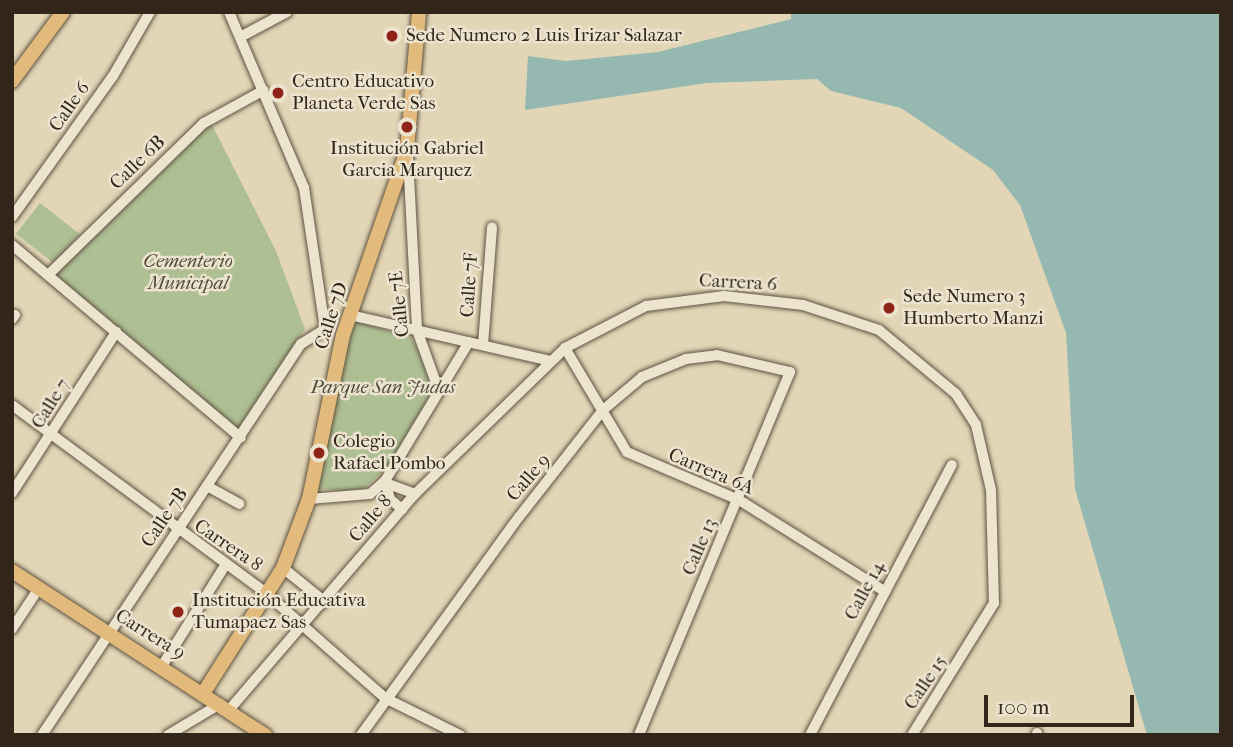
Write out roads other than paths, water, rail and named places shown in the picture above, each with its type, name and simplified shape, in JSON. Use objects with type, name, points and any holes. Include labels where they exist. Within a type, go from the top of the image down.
[{"type":"main road","points":[[12,81],[62,12]]},
{"type":"main road","name":"Calle 7D","points":[[204,692],[283,568],[310,499],[343,335],[408,150],[419,12]]},
{"type":"main road","name":"Carrera 9","points":[[12,571],[204,692],[265,735]]},
{"type":"street","name":"Calle 6","points":[[12,216],[113,76],[150,12]]},
{"type":"street","points":[[229,12],[242,36],[304,188],[325,329],[343,335]]},
{"type":"street","points":[[242,36],[287,12]]},
{"type":"street","name":"Calle 6B","points":[[48,275],[204,123],[264,90]]},
{"type":"street","name":"Calle 7E","points":[[408,150],[417,330],[439,391]]},
{"type":"street","name":"Calle 7F","points":[[483,345],[492,227]]},
{"type":"street","points":[[12,245],[241,438]]},
{"type":"street","name":"Carrera 6","points":[[551,360],[613,318],[655,304],[714,296],[803,305],[879,330],[956,394],[976,425],[991,490],[994,603],[969,652]]},
{"type":"street","points":[[350,315],[551,360]]},
{"type":"street","name":"Calle 7B","points":[[42,735],[301,344],[325,329]]},
{"type":"street","name":"Calle 7","points":[[12,493],[52,436],[116,332]]},
{"type":"street","name":"Calle 7F","points":[[439,391],[469,342]]},
{"type":"street","name":"Carrera 6A","points":[[565,348],[626,452],[739,500],[884,591]]},
{"type":"street","name":"Calle 9","points":[[361,735],[385,698],[603,410],[642,377],[686,359],[738,356],[790,372]]},
{"type":"street","name":"Calle 8","points":[[168,735],[224,707],[301,629],[415,494],[551,360]]},
{"type":"street","name":"Calle 13","points":[[639,735],[790,372]]},
{"type":"street","points":[[310,499],[370,494],[386,482],[439,391]]},
{"type":"street","name":"Carrera 8","points":[[12,405],[175,531],[267,594],[301,629],[385,698],[460,735]]},
{"type":"street","name":"Calle 14","points":[[810,735],[952,466]]},
{"type":"street","points":[[386,482],[415,494]]},
{"type":"street","points":[[386,482],[390,499],[402,509]]},
{"type":"street","points":[[207,486],[239,504]]},
{"type":"street","points":[[162,666],[226,564]]},
{"type":"street","points":[[283,568],[325,602]]},
{"type":"street","points":[[12,629],[39,588]]},
{"type":"street","name":"Calle 15","points":[[912,735],[969,652]]},
{"type":"water","points":[[791,12],[1221,12],[1221,735],[1147,735],[1075,489],[1066,333],[1020,205],[993,170],[901,108],[831,91],[817,79],[707,83],[525,110],[528,56],[566,61],[658,52],[791,19]]},
{"type":"place","name":"Sede Numero 2 Luis Irizar Salazar","points":[[392,36]]},
{"type":"place","name":"Centro Educativo Planeta Verde Sas","points":[[278,93]]},
{"type":"place","name":"Institución Gabriel Garcia Marquez","points":[[407,127]]},
{"type":"place","name":"Sede Numero 3 Humberto Manzi","points":[[889,308]]},
{"type":"place","name":"Colegio Rafael Pombo","points":[[319,453]]},
{"type":"place","name":"Institución Educativa Tumapaez Sas","points":[[178,612]]},
{"type":"park label","name":"Cementerio Municipal","points":[[188,273]]},
{"type":"park label","name":"Parque San Judas","points":[[383,388]]}]
